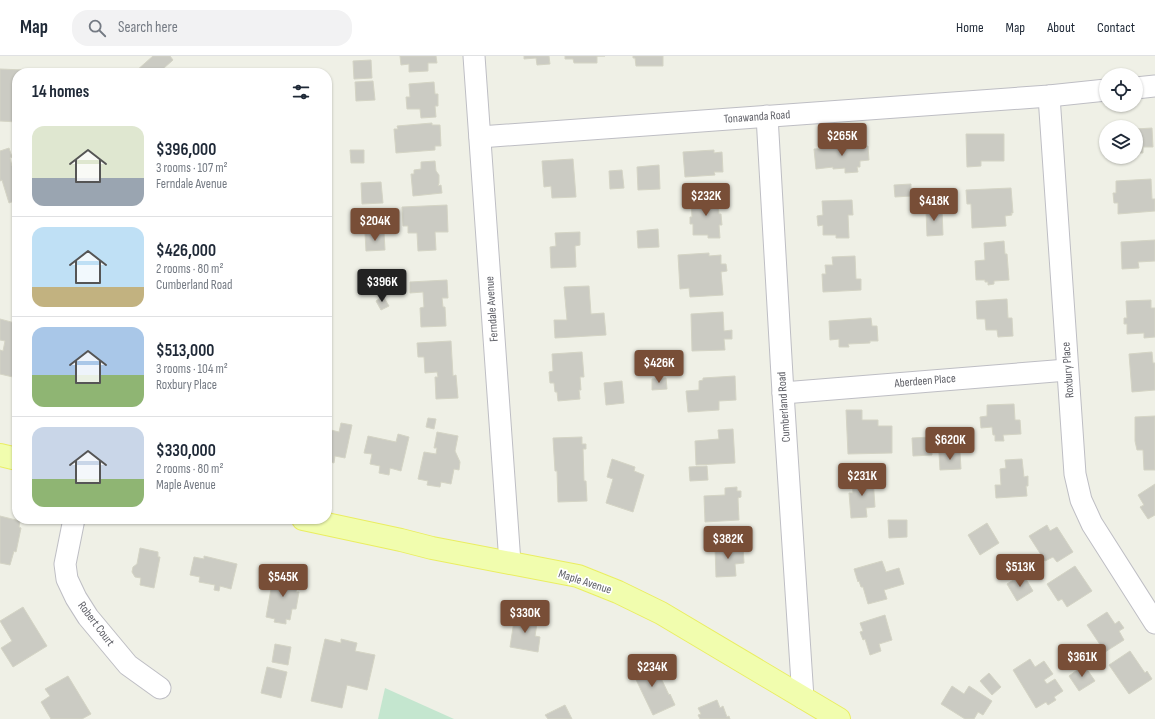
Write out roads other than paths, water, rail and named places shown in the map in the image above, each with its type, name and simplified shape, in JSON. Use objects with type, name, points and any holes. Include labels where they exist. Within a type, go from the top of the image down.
[{"type":"main road","points":[[0,455],[12,458]]},
{"type":"main road","name":"Maple Avenue","points":[[327,524],[432,548],[578,576],[618,592],[661,613],[839,719]]},
{"type":"street","name":"Ferndale Avenue","points":[[474,56],[510,563]]},
{"type":"street","points":[[1143,87],[1155,86]]},
{"type":"street","name":"Tonawanda Road","points":[[480,137],[1050,96],[1099,91]]},
{"type":"street","name":"Roxbury Place","points":[[1050,96],[1075,474],[1081,500],[1092,524],[1155,623]]},
{"type":"street","name":"Cumberland Road","points":[[767,116],[782,393],[803,698]]},
{"type":"street","name":"Aberdeen Place","points":[[782,393],[1067,370]]},
{"type":"street","name":"Robert Court","points":[[73,524],[65,564],[67,579],[76,598],[88,618],[128,665],[160,688]]}]
